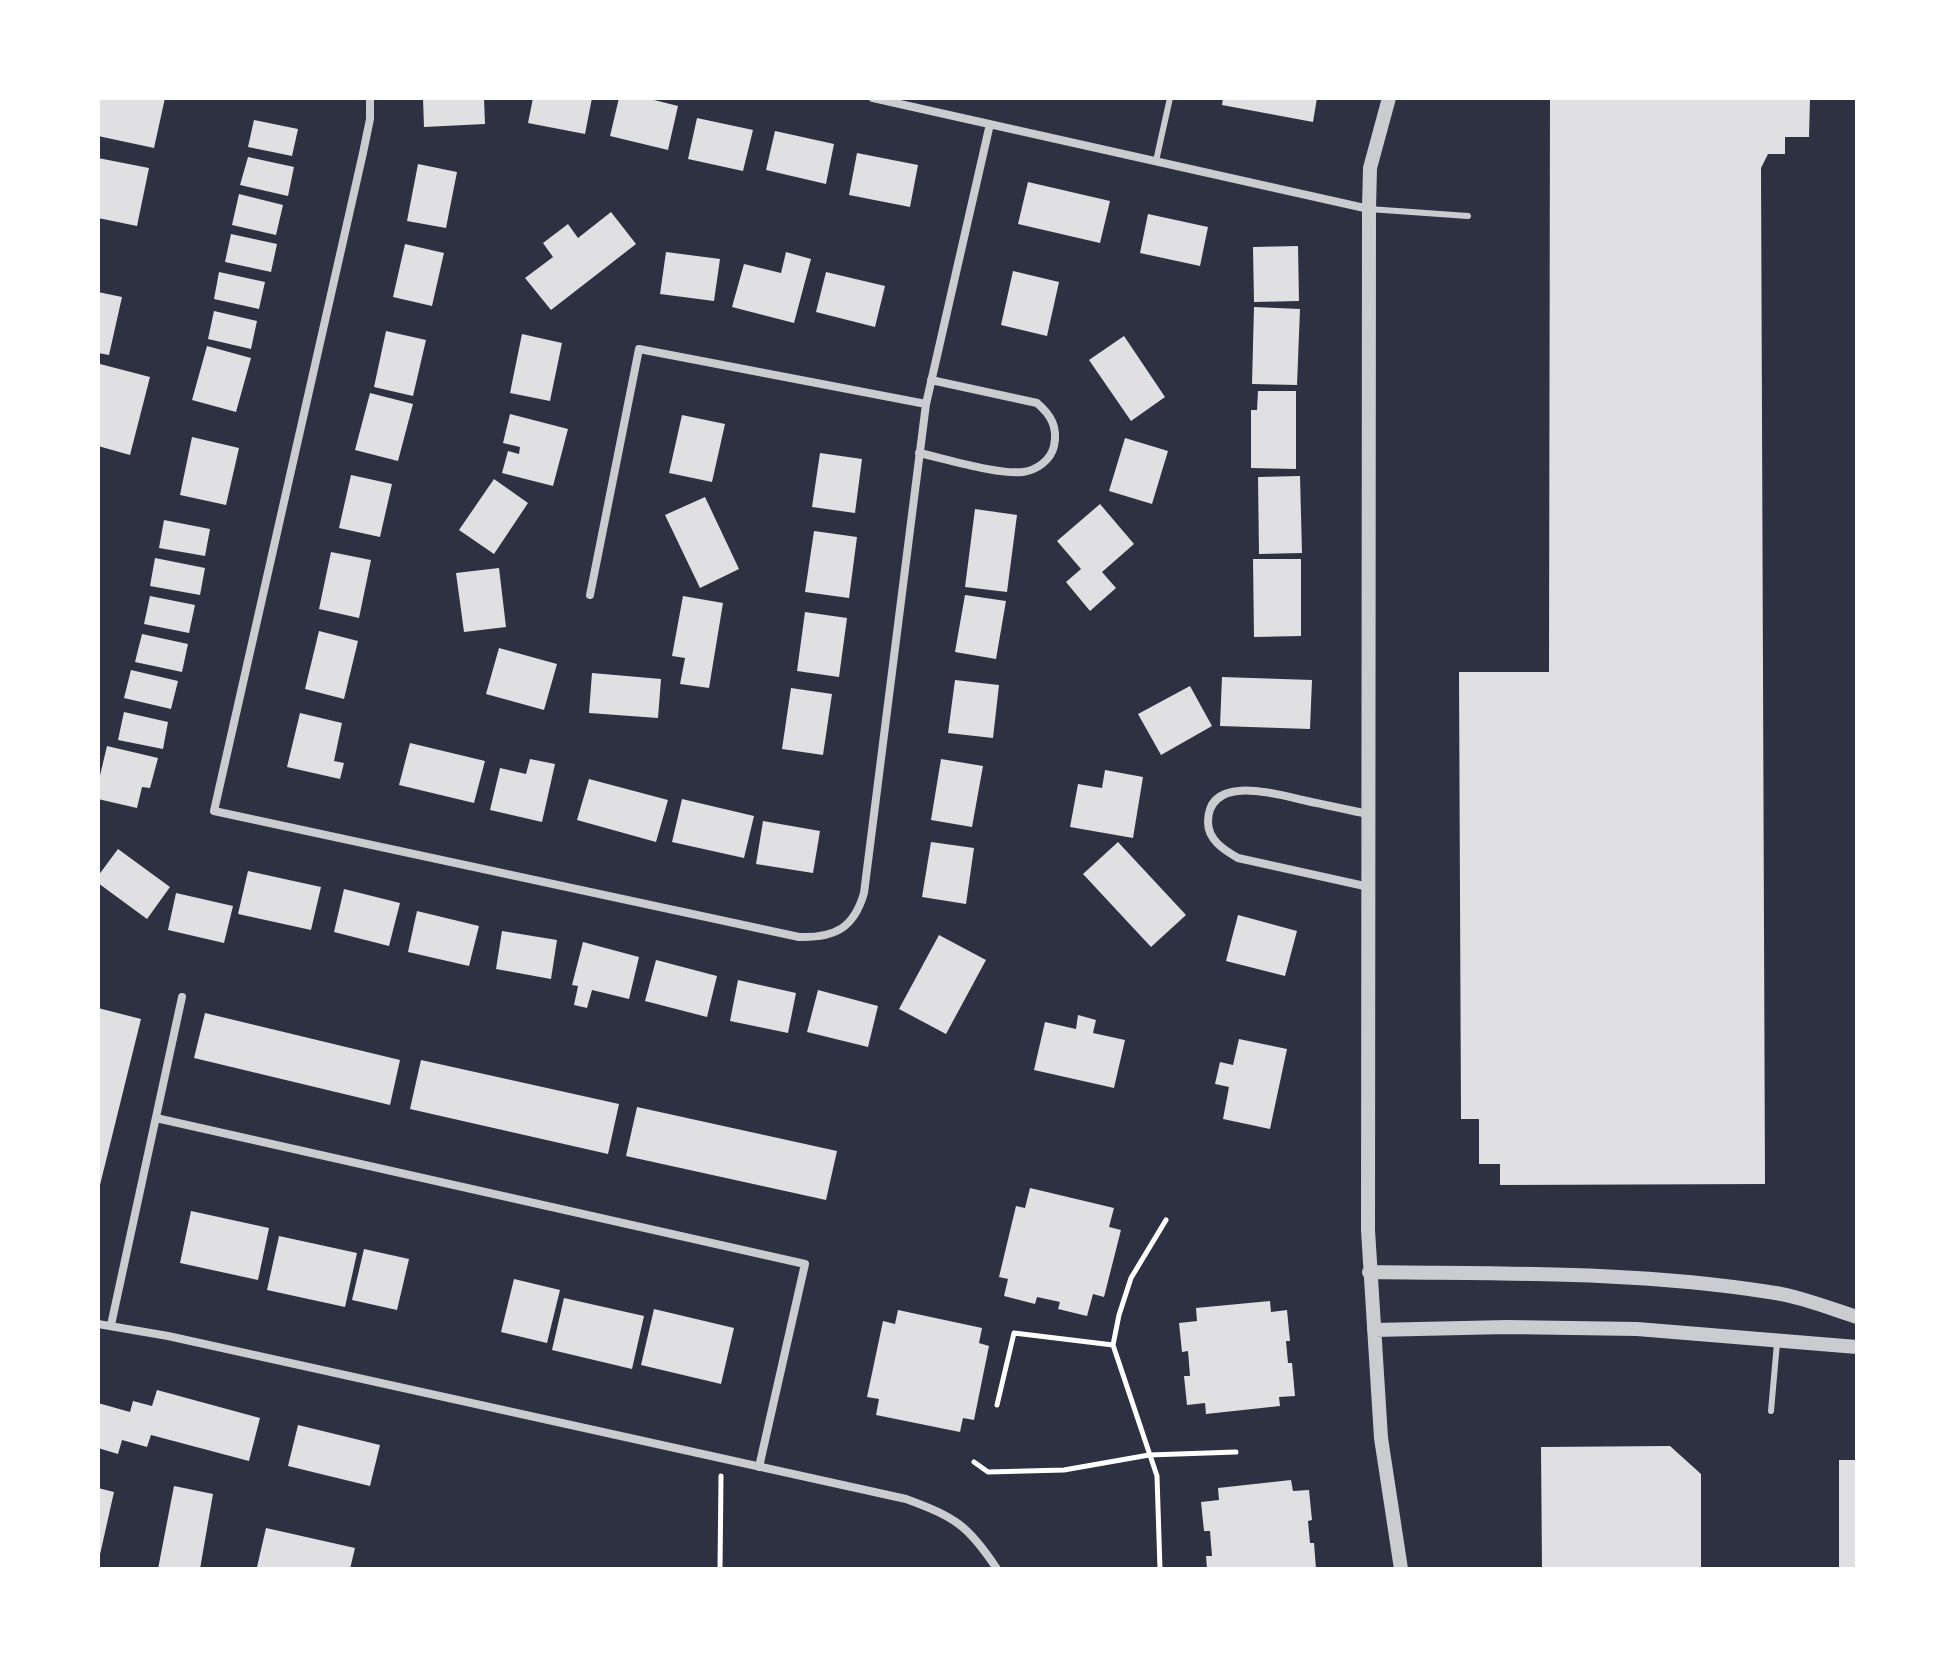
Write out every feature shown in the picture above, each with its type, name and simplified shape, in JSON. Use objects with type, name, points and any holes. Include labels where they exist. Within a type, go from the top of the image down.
[{"type":"street","points":[[370,98],[370,119],[214,811],[799,937],[819,938],[848,924],[859,909],[864,893],[926,404],[990,124]]},
{"type":"street","points":[[873,98],[1369,209]]},
{"type":"street","points":[[1389,98],[1370,168],[1369,209],[1369,1272],[1386,1482],[1401,1569]]},
{"type":"street","points":[[590,595],[639,349],[926,404]]},
{"type":"street","points":[[919,453],[1022,472],[1039,467],[1053,451],[1056,434],[1050,415],[1037,403],[931,380]]},
{"type":"street","points":[[1368,814],[1255,789],[1235,790],[1217,799],[1210,809],[1208,824],[1212,837],[1223,849],[1238,858],[1369,887]]},
{"type":"street","points":[[111,1325],[182,997]]},
{"type":"street","points":[[156,1118],[805,1264],[759,1467]]},
{"type":"street","points":[[1369,1272],[1565,1274],[1661,1280],[1773,1292],[1857,1317]]},
{"type":"street","points":[[98,1324],[906,1499],[947,1514],[964,1526],[997,1569]]},
{"type":"street","points":[[1374,1330],[1507,1327],[1637,1329],[1777,1343],[1857,1347]]},
{"type":"lane","points":[[1156,161],[1170,98]]},
{"type":"lane","points":[[1369,209],[1468,216]]},
{"type":"lane","points":[[1771,1411],[1777,1343]]},
{"type":"path","points":[[1157,1569],[1157,1476],[1113,1345],[1131,1278],[1166,1220]]},
{"type":"path","points":[[997,1405],[1014,1333],[1113,1345]]},
{"type":"path","points":[[974,1462],[988,1472],[1064,1470],[1149,1455],[1236,1452]]},
{"type":"path","points":[[720,1569],[721,1459]]},
{"type":"building","points":[[98,98],[165,98],[154,148],[98,136]]},
{"type":"building","points":[[423,98],[484,98],[485,124],[424,127]]},
{"type":"building","points":[[533,98],[592,98],[585,134],[528,123]]},
{"type":"building","points":[[619,98],[646,98],[678,106],[668,150],[610,136]]},
{"type":"building","points":[[1223,98],[1317,98],[1313,122],[1222,105]]},
{"type":"building","points":[[1550,98],[1810,98],[1809,137],[1785,137],[1785,154],[1768,154],[1761,168],[1765,1184],[1500,1185],[1500,1164],[1479,1164],[1479,1119],[1461,1119],[1459,672],[1549,672]]},
{"type":"building","points":[[697,118],[753,130],[743,171],[688,159]]},
{"type":"building","points":[[254,120],[298,129],[292,156],[248,147]]},
{"type":"building","points":[[775,131],[834,144],[826,184],[766,170]]},
{"type":"building","points":[[857,153],[918,165],[910,207],[849,195]]},
{"type":"building","points":[[248,157],[294,167],[288,196],[240,185]]},
{"type":"building","points":[[98,158],[149,168],[137,226],[98,218]]},
{"type":"building","points":[[418,164],[457,172],[446,228],[407,221]]},
{"type":"building","points":[[1028,182],[1110,201],[1100,243],[1018,224]]},
{"type":"building","points":[[239,194],[283,205],[276,235],[232,225]]},
{"type":"building","points":[[611,212],[636,244],[551,310],[525,278],[553,257],[543,243],[568,224],[578,238]]},
{"type":"building","points":[[1148,214],[1208,227],[1200,266],[1140,253]]},
{"type":"building","points":[[231,234],[277,244],[271,272],[225,262]]},
{"type":"building","points":[[405,244],[444,253],[432,306],[393,297]]},
{"type":"building","points":[[1298,246],[1299,301],[1254,302],[1253,247]]},
{"type":"building","points":[[666,252],[720,259],[714,301],[660,294]]},
{"type":"building","points":[[786,252],[811,259],[794,323],[732,307],[744,264],[781,273]]},
{"type":"building","points":[[1013,271],[1059,282],[1047,336],[1001,325]]},
{"type":"building","points":[[219,272],[265,282],[259,309],[214,299]]},
{"type":"building","points":[[826,272],[885,286],[875,327],[816,312]]},
{"type":"building","points":[[98,292],[122,297],[109,355],[98,353]]},
{"type":"building","points":[[1254,307],[1300,309],[1297,385],[1252,384]]},
{"type":"building","points":[[214,311],[257,321],[251,349],[208,339]]},
{"type":"building","points":[[386,331],[426,340],[413,396],[374,387]]},
{"type":"building","points":[[522,334],[562,343],[550,401],[510,393]]},
{"type":"building","points":[[1124,336],[1165,397],[1131,421],[1089,360]]},
{"type":"building","points":[[207,346],[251,358],[236,412],[192,400]]},
{"type":"building","points":[[100,364],[150,377],[130,455],[98,446]]},
{"type":"building","points":[[1258,391],[1296,391],[1296,469],[1251,468],[1251,410],[1257,410]]},
{"type":"building","points":[[370,393],[413,404],[398,461],[355,450]]},
{"type":"building","points":[[510,414],[568,429],[553,486],[502,473],[508,451],[519,454],[520,447],[503,443]]},
{"type":"building","points":[[682,415],[725,424],[712,482],[669,473]]},
{"type":"building","points":[[192,437],[239,448],[226,505],[180,495]]},
{"type":"building","points":[[1125,438],[1168,451],[1152,504],[1109,491]]},
{"type":"building","points":[[820,453],[862,459],[855,513],[812,507]]},
{"type":"building","points":[[351,475],[392,484],[380,537],[339,528]]},
{"type":"building","points":[[1300,476],[1302,553],[1259,554],[1258,477]]},
{"type":"building","points":[[494,479],[528,503],[494,554],[459,530]]},
{"type":"building","points":[[705,497],[739,569],[700,588],[665,515]]},
{"type":"building","points":[[1100,504],[1134,544],[1102,572],[1116,588],[1090,611],[1066,582],[1081,569],[1057,541]]},
{"type":"building","points":[[975,509],[1017,515],[1007,592],[965,587]]},
{"type":"building","points":[[164,520],[210,529],[205,556],[159,548]]},
{"type":"building","points":[[814,531],[857,537],[849,598],[805,592]]},
{"type":"building","points":[[331,552],[371,560],[359,618],[319,609]]},
{"type":"building","points":[[155,558],[205,568],[200,595],[150,586]]},
{"type":"building","points":[[1253,559],[1301,559],[1301,636],[1254,637]]},
{"type":"building","points":[[499,568],[506,627],[464,632],[456,573]]},
{"type":"building","points":[[965,595],[1006,601],[996,659],[955,652]]},
{"type":"building","points":[[150,596],[195,605],[189,633],[144,624]]},
{"type":"building","points":[[683,596],[723,603],[709,688],[680,684],[685,658],[672,656]]},
{"type":"building","points":[[805,612],[847,618],[839,677],[797,671]]},
{"type":"building","points":[[319,631],[358,641],[344,699],[305,689]]},
{"type":"building","points":[[142,634],[188,644],[182,672],[135,662]]},
{"type":"building","points":[[499,648],[557,664],[544,710],[486,694]]},
{"type":"building","points":[[131,670],[178,681],[171,709],[124,698]]},
{"type":"building","points":[[592,673],[661,679],[658,718],[589,713]]},
{"type":"building","points":[[1222,677],[1312,680],[1310,729],[1220,726]]},
{"type":"building","points":[[955,680],[999,685],[993,738],[948,733]]},
{"type":"building","points":[[1190,686],[1212,726],[1161,755],[1138,714]]},
{"type":"building","points":[[791,688],[832,694],[823,755],[782,749]]},
{"type":"building","points":[[124,712],[168,722],[163,749],[118,740]]},
{"type":"building","points":[[300,713],[342,723],[334,761],[344,763],[340,779],[287,767]]},
{"type":"building","points":[[410,743],[485,761],[474,803],[399,785]]},
{"type":"building","points":[[107,746],[158,758],[150,788],[142,787],[137,808],[98,799],[98,784]]},
{"type":"building","points":[[530,759],[555,764],[542,822],[490,810],[500,768],[526,774]]},
{"type":"building","points":[[941,759],[983,766],[972,827],[931,820]]},
{"type":"building","points":[[1105,770],[1143,777],[1133,838],[1070,827],[1078,784],[1102,788]]},
{"type":"building","points":[[589,779],[668,800],[656,842],[577,820]]},
{"type":"building","points":[[682,799],[754,816],[744,858],[672,842]]},
{"type":"building","points":[[763,821],[820,831],[813,873],[756,864]]},
{"type":"building","points":[[931,842],[974,848],[966,904],[922,897]]},
{"type":"building","points":[[1118,842],[1186,915],[1151,947],[1083,874]]},
{"type":"building","points":[[118,849],[170,887],[147,919],[98,883],[98,876]]},
{"type":"building","points":[[248,871],[321,887],[311,930],[238,914]]},
{"type":"building","points":[[344,889],[400,903],[389,946],[334,932]]},
{"type":"building","points":[[176,893],[233,906],[224,943],[168,930]]},
{"type":"building","points":[[417,911],[479,926],[469,966],[408,952]]},
{"type":"building","points":[[1238,915],[1297,931],[1285,976],[1226,961]]},
{"type":"building","points":[[502,931],[557,940],[551,979],[496,969]]},
{"type":"building","points":[[939,935],[986,960],[946,1034],[899,1009]]},
{"type":"building","points":[[583,942],[639,957],[629,999],[592,990],[587,1008],[574,1005],[578,986],[572,985]]},
{"type":"building","points":[[656,960],[717,976],[707,1017],[645,1001]]},
{"type":"building","points":[[738,980],[796,993],[788,1033],[730,1021]]},
{"type":"building","points":[[818,990],[878,1006],[868,1047],[807,1032]]},
{"type":"building","points":[[98,1008],[141,1019],[99,1189],[98,1189]]},
{"type":"building","points":[[205,1013],[400,1060],[390,1105],[194,1058]]},
{"type":"building","points":[[1078,1015],[1096,1020],[1093,1033],[1125,1040],[1114,1088],[1034,1070],[1045,1022],[1076,1029]]},
{"type":"building","points":[[1239,1039],[1287,1049],[1270,1129],[1223,1119],[1229,1087],[1215,1084],[1220,1062],[1233,1065]]},
{"type":"building","points":[[421,1060],[619,1104],[608,1154],[410,1109]]},
{"type":"building","points":[[637,1107],[837,1151],[826,1200],[626,1156]]},
{"type":"building","points":[[1030,1188],[1114,1208],[1109,1227],[1121,1230],[1104,1297],[1093,1294],[1087,1316],[1058,1309],[1060,1302],[1037,1297],[1035,1304],[1004,1296],[1008,1279],[999,1277],[1016,1206],[1025,1208]]},
{"type":"building","points":[[191,1211],[269,1228],[258,1280],[180,1263]]},
{"type":"building","points":[[279,1236],[357,1253],[345,1307],[267,1290]]},
{"type":"building","points":[[364,1249],[409,1259],[397,1310],[352,1300]]},
{"type":"building","points":[[514,1279],[560,1290],[547,1343],[501,1332]]},
{"type":"building","points":[[564,1298],[644,1316],[632,1369],[552,1350]]},
{"type":"building","points":[[1270,1301],[1271,1312],[1287,1310],[1290,1341],[1286,1341],[1288,1363],[1292,1363],[1295,1396],[1279,1397],[1280,1406],[1206,1414],[1205,1403],[1187,1405],[1184,1376],[1190,1376],[1188,1351],[1182,1352],[1179,1323],[1197,1321],[1196,1308]]},
{"type":"building","points":[[654,1309],[734,1328],[721,1384],[641,1365]]},
{"type":"building","points":[[898,1310],[982,1328],[979,1343],[989,1346],[974,1420],[963,1418],[960,1432],[876,1415],[879,1399],[867,1397],[883,1321],[895,1324]]},
{"type":"building","points":[[157,1390],[260,1418],[249,1461],[151,1435],[147,1447],[122,1440],[118,1454],[98,1448],[98,1403],[130,1412],[133,1401],[152,1406]]},
{"type":"building","points":[[298,1425],[380,1445],[370,1486],[288,1466]]},
{"type":"building","points":[[1670,1446],[1701,1474],[1701,1569],[1542,1569],[1541,1447]]},
{"type":"building","points":[[1839,1460],[1857,1460],[1857,1569],[1839,1569]]},
{"type":"building","points":[[1291,1480],[1293,1491],[1309,1490],[1312,1520],[1308,1521],[1316,1569],[1207,1569],[1206,1556],[1212,1556],[1210,1531],[1204,1531],[1201,1502],[1219,1500],[1218,1488]]},
{"type":"building","points":[[174,1486],[213,1494],[200,1569],[158,1569]]},
{"type":"building","points":[[98,1488],[114,1492],[99,1559],[98,1559]]},
{"type":"building","points":[[266,1528],[355,1548],[350,1569],[257,1567]]}]
